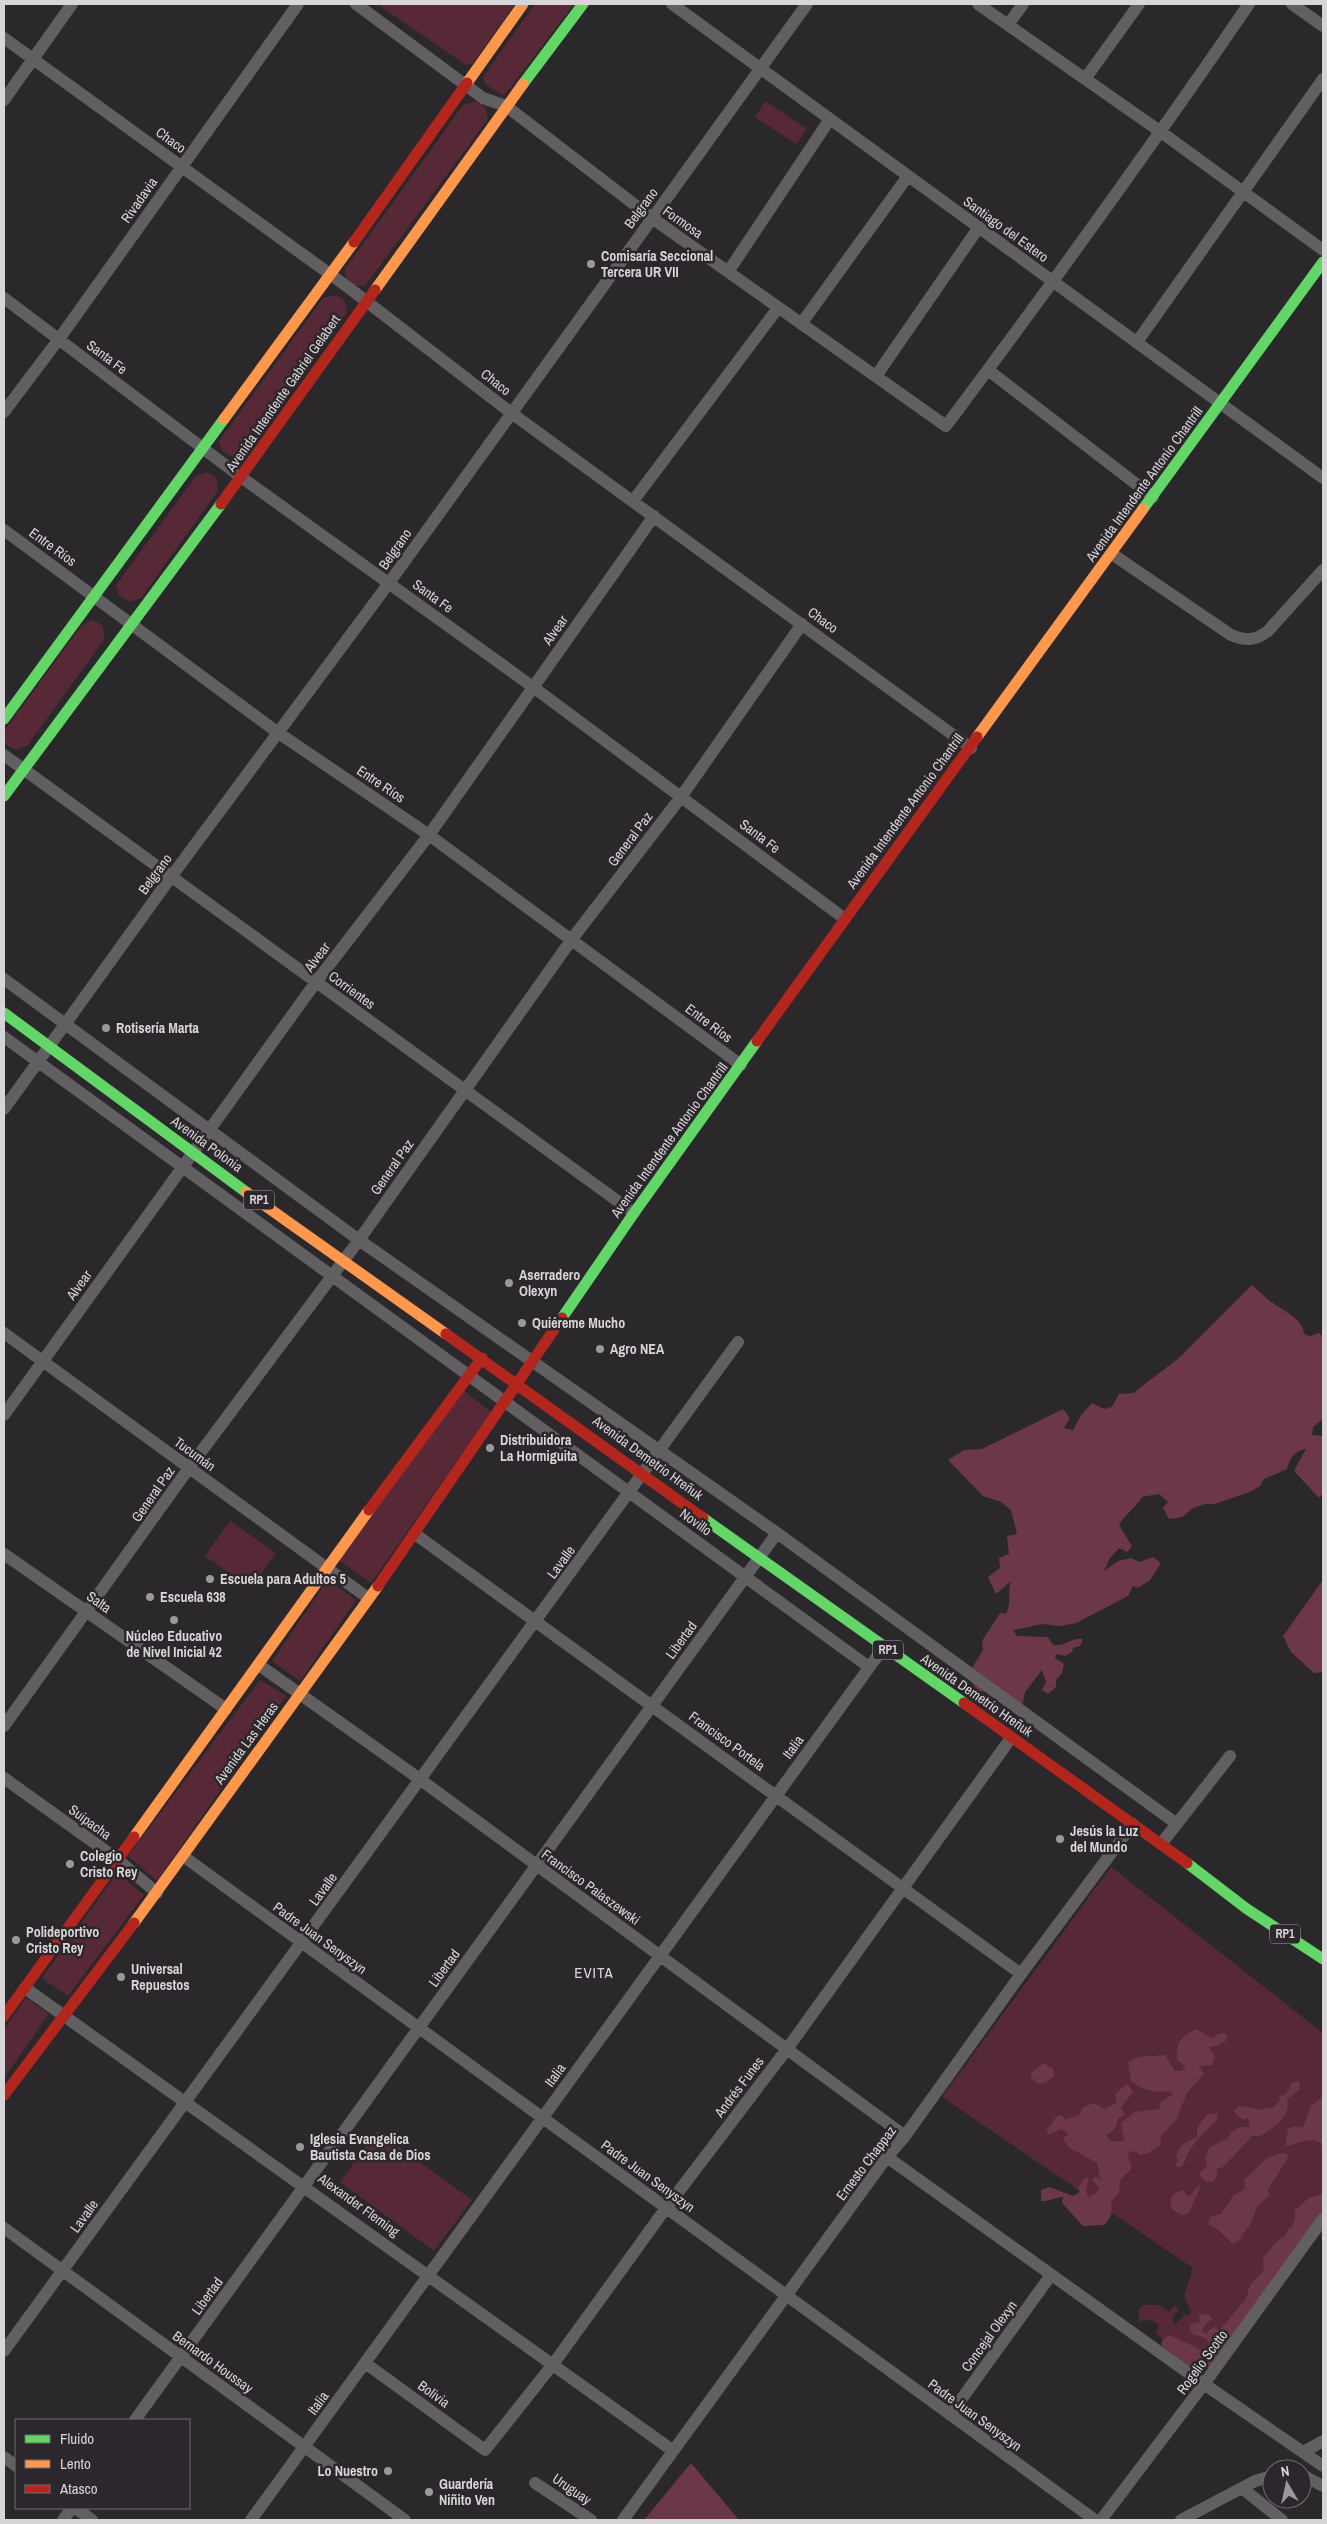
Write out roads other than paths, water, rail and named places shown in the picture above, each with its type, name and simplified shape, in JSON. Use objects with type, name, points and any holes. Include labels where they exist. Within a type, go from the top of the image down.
[{"type":"main road","points":[[4,719],[96,597],[202,447],[331,274],[523,4]]},
{"type":"main road","name":"Avenida Intendente Gabriel Gelabert","points":[[4,796],[133,625],[506,106],[582,4]]},
{"type":"main road","name":"Avenida Intendente Antonio Chantrill","points":[[504,1402],[634,1213],[740,1065],[1323,262]]},
{"type":"main road","name":"Avenida Polonia","points":[[4,1013],[193,1154],[517,1382]]},
{"type":"main road","points":[[6,2008],[25,1988],[259,1665],[326,1568],[482,1358]]},
{"type":"main road","name":"Avenida Demetrio Hreñuk","points":[[517,1382],[1161,1844],[1247,1909],[1323,1959]]},
{"type":"main road","name":"Avenida Las Heras","points":[[4,2094],[157,1893],[414,1534],[504,1402]]},
{"type":"street","points":[[4,100],[72,4]]},
{"type":"street","name":"Rivadavia","points":[[4,412],[59,339],[298,4]]},
{"type":"street","name":"Formosa","points":[[356,4],[483,98],[506,106],[652,218],[946,426],[988,370]]},
{"type":"street","name":"Santiago del Estero","points":[[672,4],[1323,478]]},
{"type":"street","points":[[686,14],[694,4]]},
{"type":"street","name":"Belgrano","points":[[4,1108],[277,732],[389,582],[510,412],[807,4]]},
{"type":"street","points":[[978,4],[1161,132],[1323,250]]},
{"type":"street","points":[[1008,25],[1023,4]]},
{"type":"street","points":[[1085,79],[1139,4]]},
{"type":"street","points":[[1153,496],[988,370],[1054,282],[1161,132],[1249,4]]},
{"type":"street","points":[[1292,4],[1323,26]]},
{"type":"street","name":"Chaco","points":[[4,38],[331,274],[510,412],[971,748]]},
{"type":"street","points":[[1137,342],[1244,194],[1323,80]]},
{"type":"street","points":[[728,272],[830,119]]},
{"type":"street","points":[[801,324],[908,176]]},
{"type":"street","points":[[876,376],[979,227]]},
{"type":"street","name":"Santa Fe","points":[[4,298],[241,477],[533,687],[845,919]]},
{"type":"street","points":[[633,501],[778,308]]},
{"type":"street","name":"Alvear","points":[[4,1415],[316,982],[429,835],[654,516]]},
{"type":"street","name":"Entre Ríos","points":[[4,530],[277,732],[429,835],[740,1065]]},
{"type":"street","points":[[1112,554],[1231,635],[1246,641],[1260,638],[1268,631],[1323,570]]},
{"type":"street","name":"General Paz","points":[[4,1726],[189,1468],[330,1276],[359,1240],[572,939],[681,797],[802,624]]},
{"type":"street","name":"Corrientes","points":[[4,755],[634,1213]]},
{"type":"street","name":"Avenida Demetrio Hreñuk","points":[[4,979],[208,1131],[359,1240],[777,1533],[1177,1824]]},
{"type":"street","points":[[4,1037],[468,1376]]},
{"type":"street","name":"Tucumán","points":[[4,1333],[368,1598]]},
{"type":"street","name":"Lavalle","points":[[4,2351],[535,1624],[738,1342]]},
{"type":"street","name":"Novillo","points":[[468,1376],[869,1667]]},
{"type":"street","name":"Libertad","points":[[136,2419],[777,1533]]},
{"type":"street","name":"Francisco Portela","points":[[414,1534],[535,1624],[903,1886],[1021,1974]]},
{"type":"street","name":"Salta","points":[[4,1554],[226,1709]]},
{"type":"street","name":"Italia","points":[[251,2520],[884,1647]]},
{"type":"street","name":"Francisco Palaszewski","points":[[259,1665],[421,1780],[905,2136]]},
{"type":"street","name":"Andrés Funes","points":[[485,2450],[554,2363],[666,2208],[787,2049],[1011,1738]]},
{"type":"street","points":[[1161,1844],[1230,1756]]},
{"type":"street","name":"Suipacha","points":[[4,1778],[117,1859],[157,1893]]},
{"type":"street","name":"Ernesto Chappaz","points":[[623,2520],[886,2157],[905,2136],[1021,1974],[1133,1824]]},
{"type":"street","name":"Padre Juan Senyszyn","points":[[183,1856],[1095,2520]]},
{"type":"street","name":"Alexander Fleming","points":[[25,1988],[554,2363],[672,2450]]},
{"type":"street","points":[[886,2157],[1204,2384],[1304,2451],[1323,2466]]},
{"type":"street","name":"Rogelio Scotto","points":[[1101,2520],[1204,2384],[1323,2219]]},
{"type":"street","name":"Bernardo Houssay","points":[[4,2228],[405,2520]]},
{"type":"street","name":"Concejal Olexyn","points":[[950,2415],[1052,2275]]},
{"type":"street","name":"Bolivia","points":[[365,2364],[485,2450]]},
{"type":"street","points":[[1304,2451],[1323,2441]]},
{"type":"street","points":[[4,2456],[15,2465]]},
{"type":"street","points":[[1180,2520],[1198,2517],[1242,2488],[1262,2480]]},
{"type":"street","name":"Uruguay","points":[[535,2482],[592,2520]]},
{"type":"street","points":[[1242,2488],[1282,2520]]},
{"type":"street","points":[[63,2520],[72,2509]]},
{"type":"street","points":[[75,2509],[92,2520]]},
{"type":"place","name":"Comisaría Seccional Tercera UR VII","points":[[591,264]]},
{"type":"place","name":"Rotisería Marta","points":[[106,1028]]},
{"type":"place","name":"Aserradero Olexyn","points":[[509,1283]]},
{"type":"place","name":"Quiéreme Mucho","points":[[522,1323]]},
{"type":"place","name":"Agro NEA","points":[[600,1349]]},
{"type":"place","name":"Distribuidora La Hormiguita","points":[[490,1448]]},
{"type":"place","name":"Escuela para Adultos 5","points":[[210,1579]]},
{"type":"place","name":"Escuela 638","points":[[150,1597]]},
{"type":"place","name":"Núcleo Educativo de Nivel Inicial 42","points":[[174,1620]]},
{"type":"place","name":"Jesús la Luz del Mundo","points":[[1060,1839]]},
{"type":"place","name":"Colegio Cristo Rey","points":[[70,1864]]},
{"type":"place","name":"Polideportivo Cristo Rey","points":[[16,1940]]},
{"type":"place","name":"Universal Repuestos","points":[[121,1977]]},
{"type":"place","name":"Iglesia Evangelica Bautista Casa de Dios","points":[[300,2147]]},
{"type":"place","name":"Lo Nuestro","points":[[388,2471]]},
{"type":"place","name":"Guardería Niñito Ven","points":[[429,2492]]},
{"type":"district","name":"EVITA","points":[[594,1972]]}]
